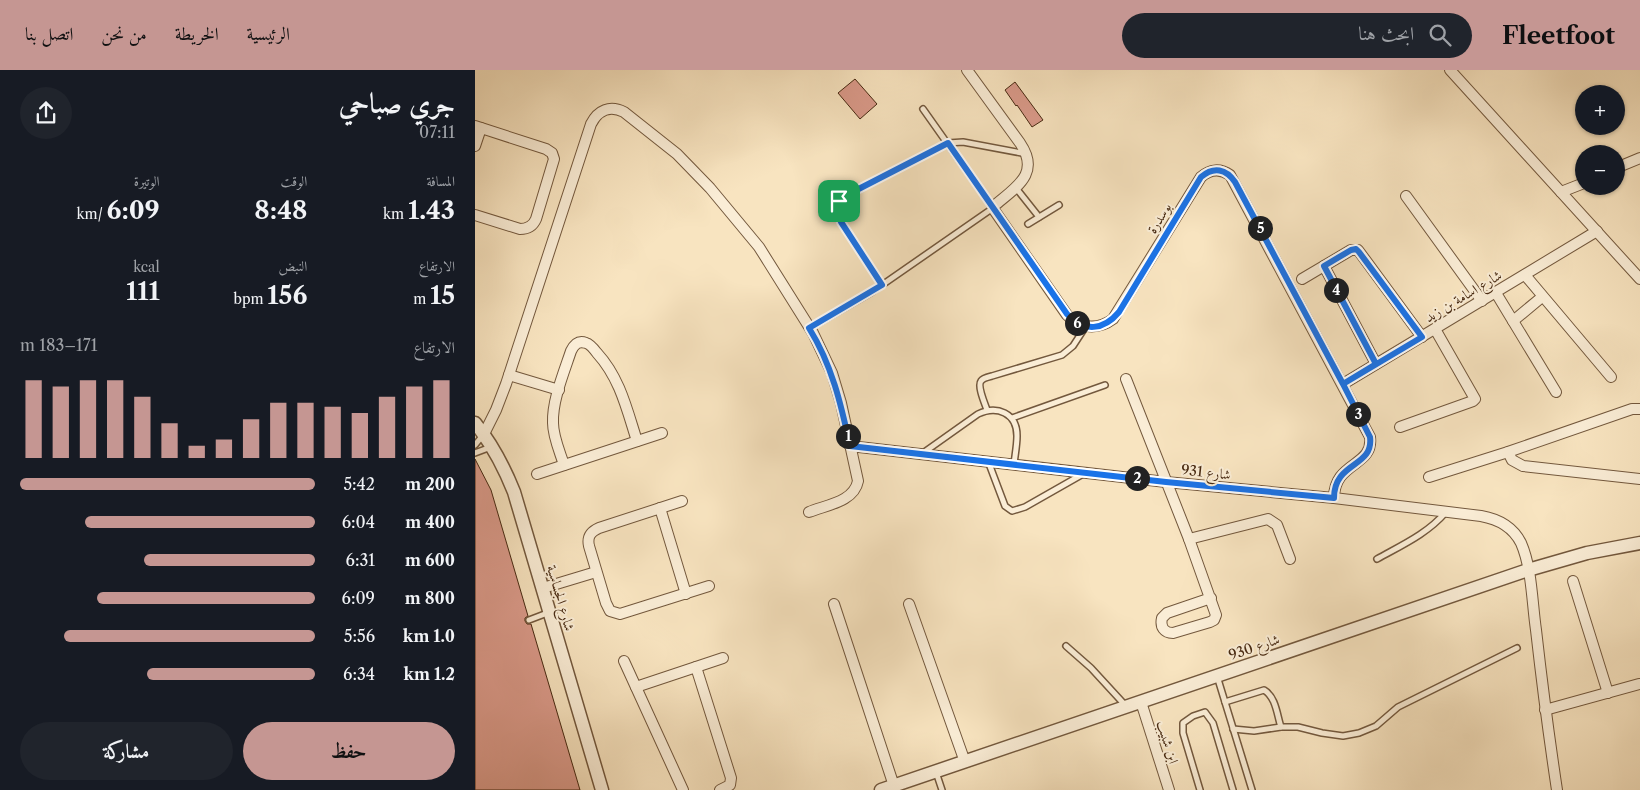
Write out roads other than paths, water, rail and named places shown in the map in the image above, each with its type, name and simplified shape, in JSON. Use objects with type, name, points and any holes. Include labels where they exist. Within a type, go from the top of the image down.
[{"type":"street","points":[[967,70],[1027,155],[1026,175],[1016,188],[994,206],[993,210],[1067,314],[1075,322],[1086,326]]},
{"type":"street","points":[[1450,70],[1640,279]]},
{"type":"street","points":[[484,434],[496,410],[509,375],[591,124],[599,113],[611,108],[623,112],[677,154],[710,188],[755,241],[819,345],[832,373],[841,403],[857,481],[855,490],[848,498],[809,512]]},
{"type":"street","points":[[475,146],[478,127],[546,149],[552,153],[554,159],[536,219],[532,226],[520,229],[475,215]]},
{"type":"street","points":[[1625,164],[1640,158]]},
{"type":"street","name":"بوسدرة","points":[[1086,326],[1103,325],[1119,312],[1201,177],[1211,170],[1225,171],[1235,182],[1370,437],[1366,455],[1337,479],[1334,498]]},
{"type":"street","points":[[1561,192],[1575,187]]},
{"type":"street","points":[[1406,196],[1482,301]]},
{"type":"street","name":"شارع اسامة بن زيد","points":[[1343,384],[1597,231]]},
{"type":"street","points":[[1303,279],[1351,250],[1358,250],[1422,337]]},
{"type":"street","points":[[1324,266],[1376,364]]},
{"type":"street","points":[[1525,275],[1611,377]]},
{"type":"street","points":[[1495,293],[1556,392]]},
{"type":"street","points":[[1513,321],[1543,297]]},
{"type":"street","points":[[1400,427],[1475,399],[1475,395],[1435,329]]},
{"type":"street","points":[[564,465],[553,424],[554,411],[574,345],[578,342],[589,344],[606,362],[617,381],[637,441]]},
{"type":"street","points":[[509,375],[559,390]]},
{"type":"street","points":[[1126,379],[1189,539],[1211,598],[1217,615],[1213,620],[1173,633],[1163,629],[1161,626],[1162,618],[1167,613],[1211,598]]},
{"type":"street","points":[[1429,477],[1632,409],[1640,409]]},
{"type":"street","name":"شارع الجساسية","points":[[475,423],[500,459],[514,492],[602,790]]},
{"type":"street","points":[[537,474],[662,433]]},
{"type":"street","name":"شارع 931","points":[[850,446],[1166,482],[1334,498],[1491,518],[1508,527],[1520,542],[1528,570],[1557,790]]},
{"type":"street","points":[[1508,452],[1512,460],[1523,466],[1640,479]]},
{"type":"street","points":[[682,501],[591,532],[588,542],[596,572],[608,608],[616,614],[625,613],[709,586]]},
{"type":"street","points":[[660,508],[686,594]]},
{"type":"street","points":[[1189,539],[1268,519],[1277,525],[1290,559]]},
{"type":"street","name":"شارع 930","points":[[881,790],[1528,570],[1587,553],[1640,543]]},
{"type":"street","points":[[543,588],[596,572]]},
{"type":"street","points":[[1573,581],[1608,693]]},
{"type":"street","points":[[834,604],[894,786]]},
{"type":"street","points":[[909,604],[965,762]]},
{"type":"street","points":[[636,687],[723,658]]},
{"type":"street","points":[[624,661],[683,790]]},
{"type":"street","points":[[696,667],[731,778],[730,785],[720,790]]},
{"type":"street","points":[[1545,710],[1639,684]]},
{"type":"street","name":"ابن شبيب","points":[[1141,702],[1169,790]]},
{"type":"lane","points":[[809,328],[882,285],[993,208],[923,109]]},
{"type":"lane","points":[[882,285],[841,222],[835,207],[839,201],[845,196],[948,143],[963,142],[1027,155]]},
{"type":"lane","points":[[1016,188],[1039,217]]},
{"type":"lane","points":[[1028,224],[1059,205]]},
{"type":"lane","points":[[987,410],[979,384],[981,380],[1062,355],[1073,346],[1086,326]]},
{"type":"lane","points":[[1012,418],[1105,385]]},
{"type":"lane","points":[[923,454],[978,414],[996,409],[1005,412],[1012,418],[1016,426],[1017,436],[1014,464]]},
{"type":"lane","points":[[475,445],[484,434]]},
{"type":"lane","points":[[475,453],[492,446]]},
{"type":"lane","points":[[988,461],[1005,506],[1012,511],[1025,507],[1086,472]]},
{"type":"lane","points":[[1377,559],[1425,532],[1437,523],[1446,512]]},
{"type":"lane","points":[[529,620],[550,612]]},
{"type":"lane","points":[[1065,646],[1091,668],[1126,707]]},
{"type":"lane","points":[[1233,729],[1255,731],[1298,727],[1343,736],[1359,733],[1376,726],[1398,707],[1517,648]]},
{"type":"lane","points":[[1217,676],[1252,790]]},
{"type":"lane","points":[[1225,702],[1264,690],[1274,701],[1281,728]]},
{"type":"lane","points":[[1200,790],[1183,733],[1183,723],[1193,716],[1205,712],[1213,722],[1233,790]]},
{"type":"lane","points":[[936,771],[943,790]]}]
